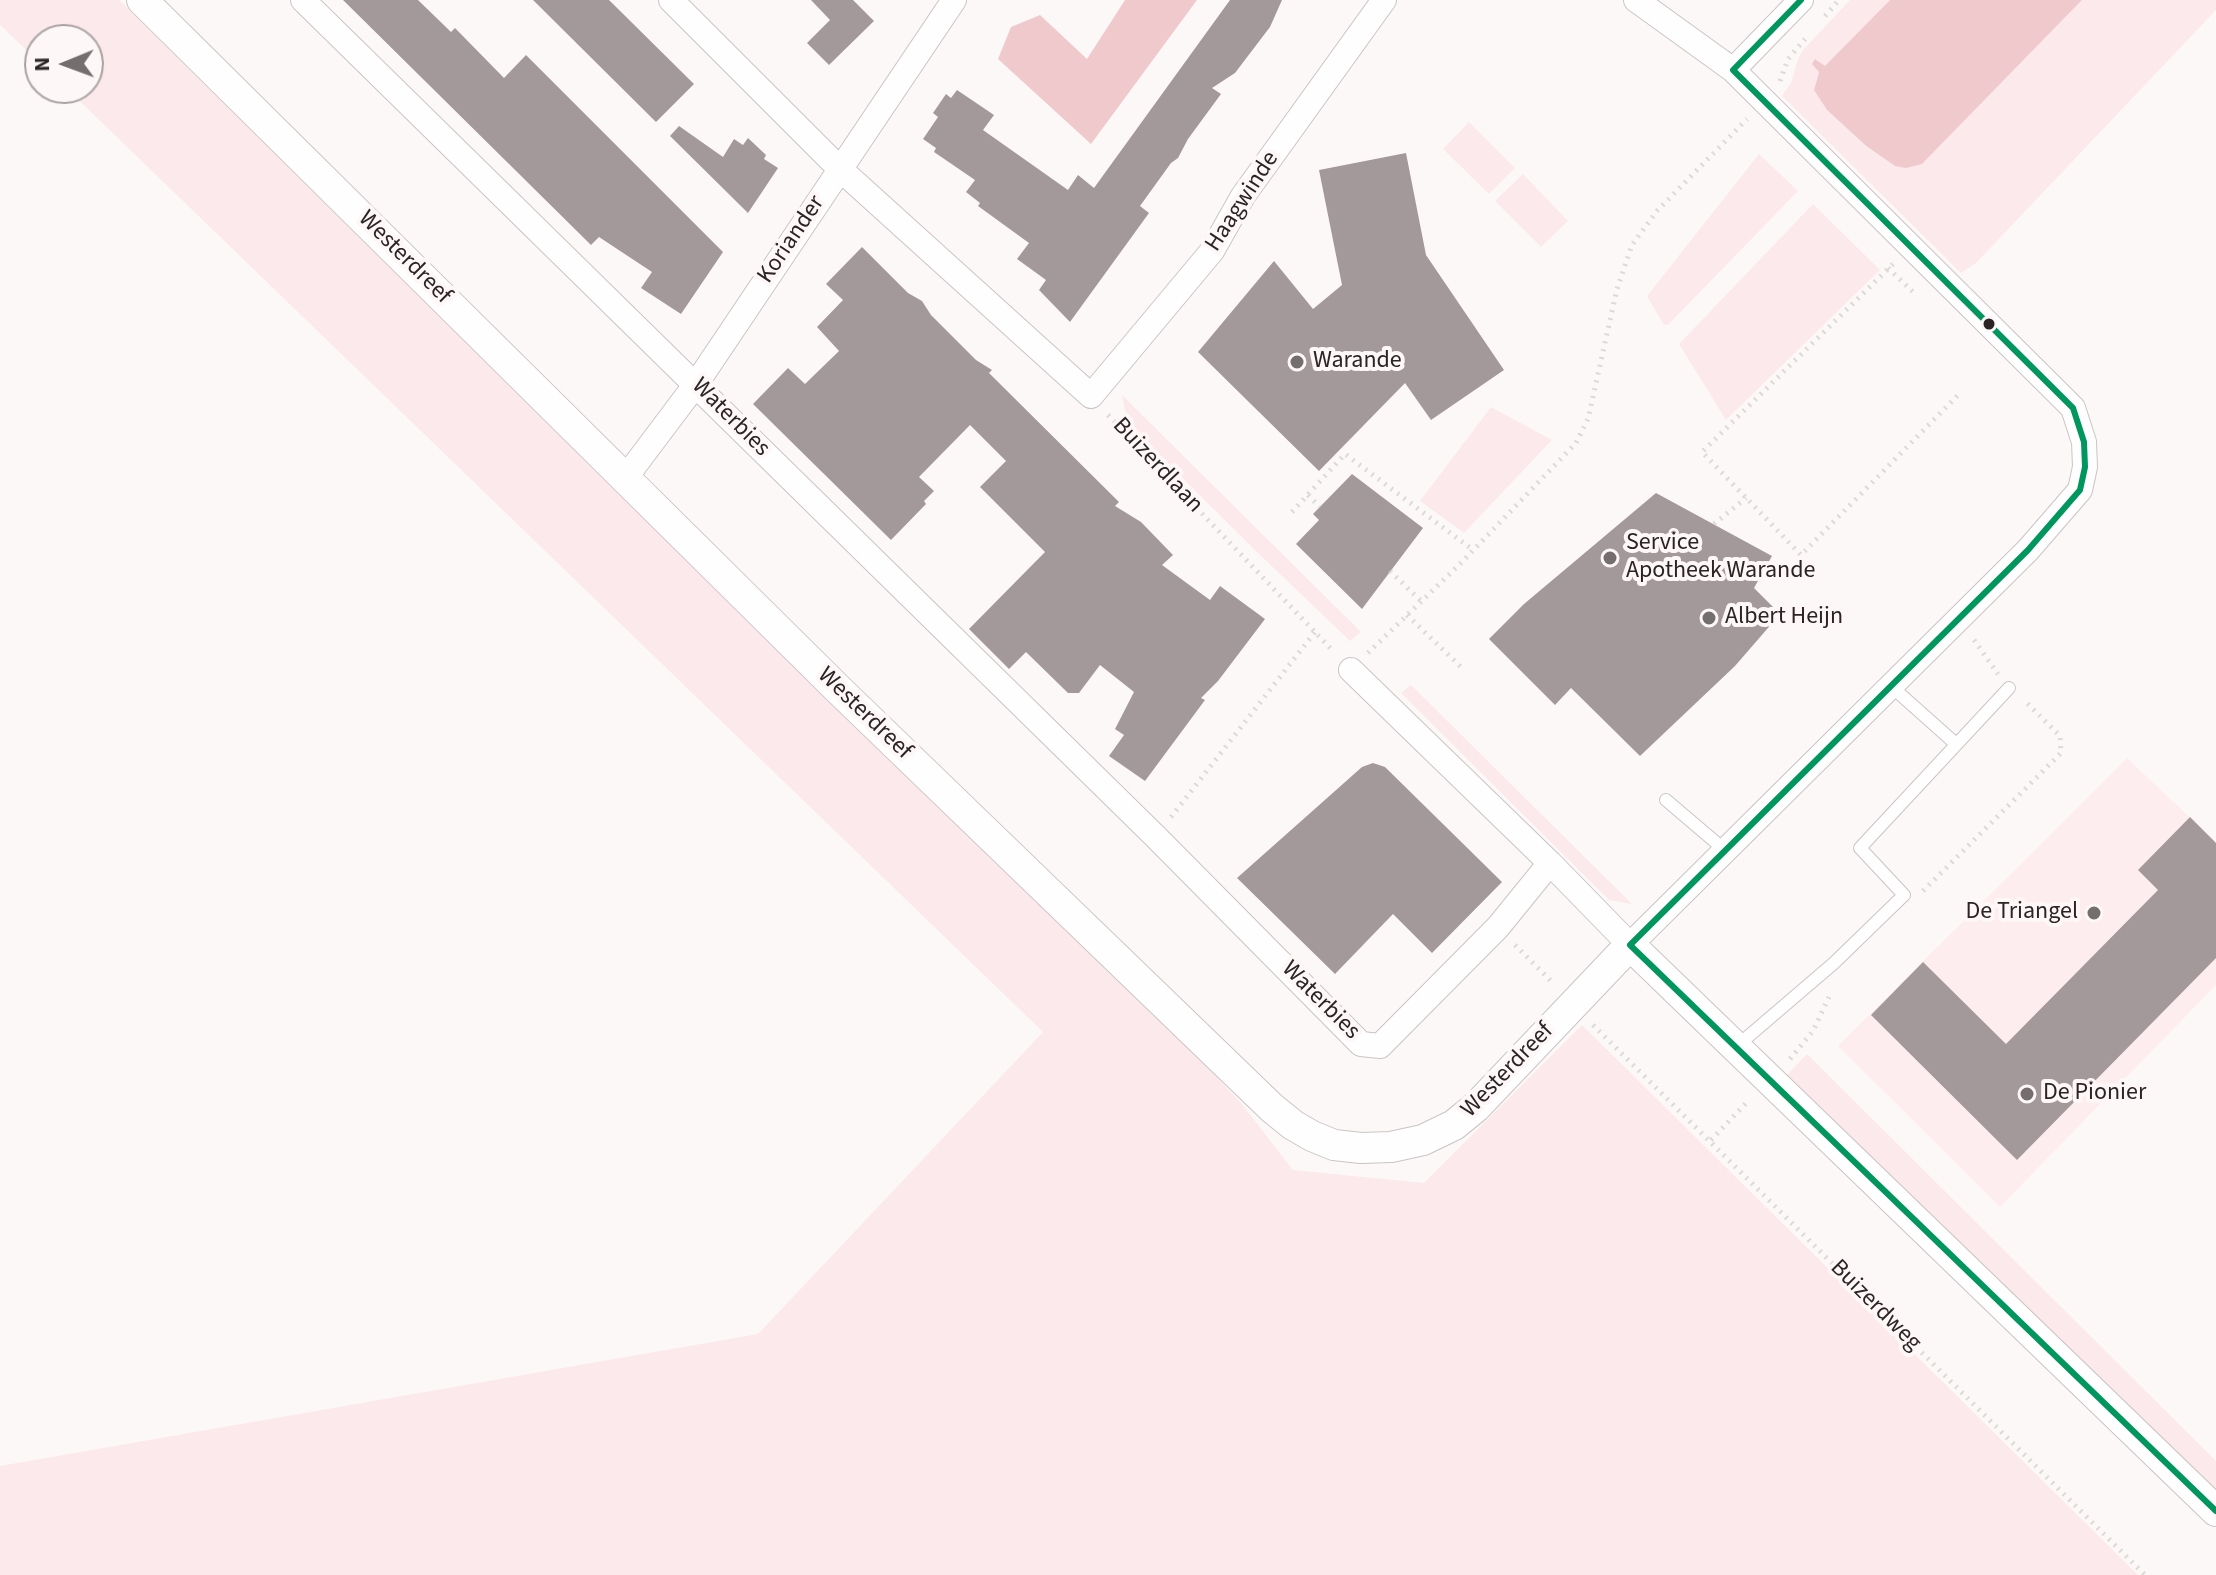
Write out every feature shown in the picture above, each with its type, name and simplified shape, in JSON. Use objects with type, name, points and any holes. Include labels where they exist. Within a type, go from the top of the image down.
[{"type":"street","name":"Westerdreef","points":[[142,0],[839,690],[1272,1108],[1312,1136],[1334,1145],[1391,1147],[1423,1140],[1454,1125],[1476,1107],[1630,945]]},
{"type":"street","name":"Waterbies","points":[[303,0],[1156,837],[1361,1044],[1380,1046],[1498,927],[1550,863]]},
{"type":"street","points":[[671,0],[840,169],[1091,396]]},
{"type":"street","name":"Koriander","points":[[626,477],[696,384],[954,0]]},
{"type":"street","name":"Haagwinde","points":[[1091,396],[1212,251],[1243,196],[1384,0]]},
{"type":"street","points":[[1630,945],[2028,550],[2080,490],[2085,467],[2084,442],[2073,408],[1733,70],[1636,0]]},
{"type":"street","points":[[1733,70],[1801,0]]},
{"type":"street","points":[[1351,670],[1630,945],[2216,1511]]},
{"type":"lane","points":[[1892,687],[1956,744]]},
{"type":"lane","points":[[1737,1046],[1834,963],[1904,895],[1860,848],[2009,688]]},
{"type":"lane","points":[[1666,800],[1726,851]]},
{"type":"path","points":[[1819,24],[1839,0]]},
{"type":"path","points":[[1351,670],[1576,443],[1588,419],[1617,289],[1632,245],[1657,211],[1765,101],[1782,78],[1788,59],[1808,35]]},
{"type":"path","points":[[1910,246],[1702,452],[1801,555],[1960,393]]},
{"type":"path","name":"Buizerdlaan","points":[[1091,396],[1351,670]]},
{"type":"path","points":[[1292,512],[1345,454],[1473,550]]},
{"type":"path","points":[[1308,495],[1320,507]]},
{"type":"path","points":[[1714,524],[1746,498]]},
{"type":"path","points":[[1390,571],[1421,601]]},
{"type":"path","points":[[1407,615],[1462,668]]},
{"type":"path","points":[[1156,837],[1315,632]]},
{"type":"path","name":"Buizerdweg","points":[[1606,1037],[2145,1575]]},
{"type":"shaded area","points":[[0,0],[119,0],[1191,1050],[1241,1103],[1293,1170],[1424,1183],[1582,1025],[2138,1575],[0,1575],[0,1466],[758,1334],[1043,1032],[83,104],[104,104],[104,24],[24,24],[24,48],[0,25]]},
{"type":"shaded area","points":[[1125,0],[1197,0],[1091,144],[998,59],[1011,27],[1040,15],[1087,59]]},
{"type":"shaded area","points":[[1850,0],[1890,0],[1825,67],[1816,59],[1819,72],[1814,90],[1827,110],[1865,146],[1895,166],[1923,163],[2082,0],[2216,0],[2216,10],[1976,263],[1961,273],[1782,96],[1791,83],[1803,50]]},
{"type":"shaded area","points":[[1890,0],[2082,0],[1922,164],[1906,168],[1895,166],[1866,146],[1827,110],[1814,90],[1819,72],[1812,64],[1815,59],[1825,66]]},
{"type":"shaded area","points":[[1469,122],[1515,168],[1489,194],[1443,149]]},
{"type":"shaded area","points":[[1759,154],[1798,191],[1668,325],[1664,325],[1647,296]]},
{"type":"shaded area","points":[[1523,174],[1568,221],[1541,247],[1495,201]]},
{"type":"shaded area","points":[[1813,204],[1880,270],[1726,420],[1679,344]]},
{"type":"shaded area","points":[[1122,395],[1361,632],[1350,641],[1259,554],[1133,429]]},
{"type":"shaded area","points":[[1491,407],[1552,440],[1464,533],[1420,501]]},
{"type":"shaded area","points":[[1411,685],[1632,904],[1609,900],[1401,693]]},
{"type":"shaded area","name":"De Triangel","points":[[2127,758],[2216,842],[2216,985],[2000,1207],[1838,1046]]},
{"type":"shaded area","points":[[1807,1054],[2216,1461],[2216,1505],[1786,1076]]},
{"type":"building","points":[[343,0],[418,0],[451,32],[455,28],[504,78],[526,55],[723,252],[681,314],[641,288],[652,272],[599,237],[591,245]]},
{"type":"building","points":[[533,0],[609,0],[694,84],[656,122]]},
{"type":"building","points":[[811,0],[853,0],[874,21],[829,65],[807,43],[830,20]]},
{"type":"building","points":[[1230,0],[1282,0],[1270,27],[1235,73],[1212,88],[1221,94],[1178,158],[1140,206],[1149,213],[1070,322],[1039,290],[1046,280],[1017,259],[1029,243],[978,206],[980,203],[966,192],[975,180],[934,152],[936,148],[923,139],[938,117],[933,113],[946,94],[951,98],[957,90],[994,115],[983,130],[1068,190],[1078,175],[1094,188]]},
{"type":"building","points":[[679,126],[723,157],[734,139],[743,145],[748,138],[766,155],[764,159],[778,168],[748,213],[670,136]]},
{"type":"building","points":[[1406,153],[1426,255],[1504,370],[1431,420],[1405,383],[1319,471],[1198,352],[1274,261],[1313,309],[1342,285],[1319,170]]},
{"type":"building","points":[[862,247],[908,293],[922,301],[931,315],[976,360],[992,370],[989,373],[1119,502],[1115,506],[1141,522],[1173,555],[1162,565],[1210,600],[1220,586],[1265,619],[1218,681],[1201,698],[1205,700],[1145,781],[1109,756],[1124,735],[1115,729],[1134,692],[1100,665],[1079,693],[1068,693],[1026,652],[1009,669],[969,629],[1045,552],[980,487],[1006,461],[970,425],[919,477],[934,491],[924,501],[926,504],[891,540],[753,404],[788,368],[805,384],[839,351],[817,327],[843,300],[826,284]]},
{"type":"building","points":[[1352,474],[1423,528],[1362,609],[1296,544],[1319,520],[1313,514]]},
{"type":"building","points":[[1656,493],[1772,556],[1754,588],[1778,612],[1774,621],[1735,666],[1640,756],[1571,688],[1555,705],[1489,639],[1524,604]]},
{"type":"building","points":[[1373,763],[1385,767],[1502,882],[1432,953],[1393,914],[1335,974],[1237,878],[1362,767]]},
{"type":"building","points":[[2190,817],[2216,843],[2216,958],[2017,1160],[1871,1015],[1923,962],[2006,1044],[2158,890],[2138,870]]},
{"type":"transit line","points":[[1733,70],[1801,0]]},
{"type":"transit line","points":[[1630,945],[2028,550],[2080,490],[2085,467],[2084,442],[2073,408],[1733,70]]},
{"type":"transit line","points":[[1630,945],[2216,1511]]},
{"type":"place","name":"Warande","points":[[1297,362]]},
{"type":"place","name":"Service Apotheek Warande","points":[[1610,558]]},
{"type":"place","name":"Albert Heijn","points":[[1709,618]]},
{"type":"place","name":"De Triangel","points":[[2094,913]]},
{"type":"place","name":"De Pionier","points":[[2027,1094]]}]
